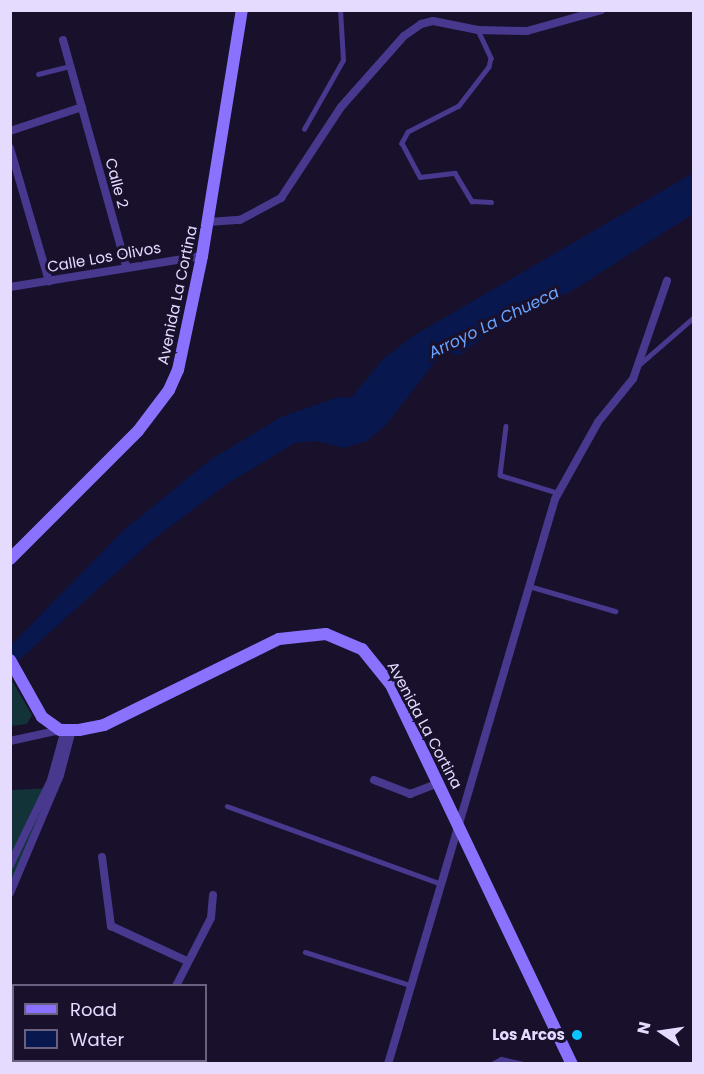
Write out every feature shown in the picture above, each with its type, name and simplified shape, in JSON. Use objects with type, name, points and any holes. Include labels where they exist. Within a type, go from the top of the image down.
[{"type":"main road","name":"Avenida La Cortina","points":[[10,559],[138,431],[169,390],[185,345],[208,222],[242,10]]},
{"type":"main road","name":"Avenida La Cortina","points":[[66,730],[104,725],[279,639],[326,634],[351,642],[383,671],[459,824],[572,1064]]},
{"type":"main road","points":[[10,660],[32,705],[66,730]]},
{"type":"street","points":[[208,222],[240,220],[281,198],[341,107],[409,31],[433,21],[478,30],[543,29],[601,10]]},
{"type":"street","name":"Calle 2","points":[[63,40],[126,266]]},
{"type":"street","points":[[10,131],[82,107]]},
{"type":"street","points":[[10,148],[49,280]]},
{"type":"street","name":"Calle Los Olivos","points":[[10,287],[126,266],[202,256]]},
{"type":"street","points":[[388,1064],[439,883],[459,824],[558,493],[598,422],[626,390],[640,364],[667,281]]},
{"type":"street","points":[[10,741],[66,730]]},
{"type":"street","points":[[10,865],[51,780],[66,730]]},
{"type":"street","points":[[10,893],[60,775],[66,730]]},
{"type":"street","points":[[374,780],[410,794],[439,783]]},
{"type":"street","points":[[102,857],[111,926],[187,961]]},
{"type":"street","points":[[177,984],[211,918],[213,895]]},
{"type":"lane","points":[[304,129],[343,60],[340,10]]},
{"type":"lane","points":[[478,30],[491,58],[489,67],[459,106],[408,132],[402,143],[420,177],[455,173],[472,201],[491,202]]},
{"type":"lane","points":[[38,74],[71,66]]},
{"type":"lane","points":[[640,364],[693,317]]},
{"type":"lane","points":[[506,426],[500,476],[558,493]]},
{"type":"lane","points":[[529,586],[615,611]]},
{"type":"lane","points":[[227,806],[439,883]]},
{"type":"lane","points":[[305,952],[410,985]]},
{"type":"lane","points":[[492,1064],[501,1059],[524,1064]]},
{"type":"green space","points":[[10,677],[32,715],[27,724],[11,726]]},
{"type":"green space","points":[[55,788],[11,893],[11,790]]},
{"type":"water","name":"Arroyo La Chueca","points":[[693,173],[693,214],[575,289],[485,336],[461,355],[449,353],[437,359],[386,425],[367,441],[344,448],[316,441],[295,443],[227,484],[155,538],[11,667],[11,645],[124,530],[210,460],[281,417],[338,397],[351,398],[384,358],[413,336]]},
{"type":"place","name":"Los Arcos","points":[[577,1035]]}]
